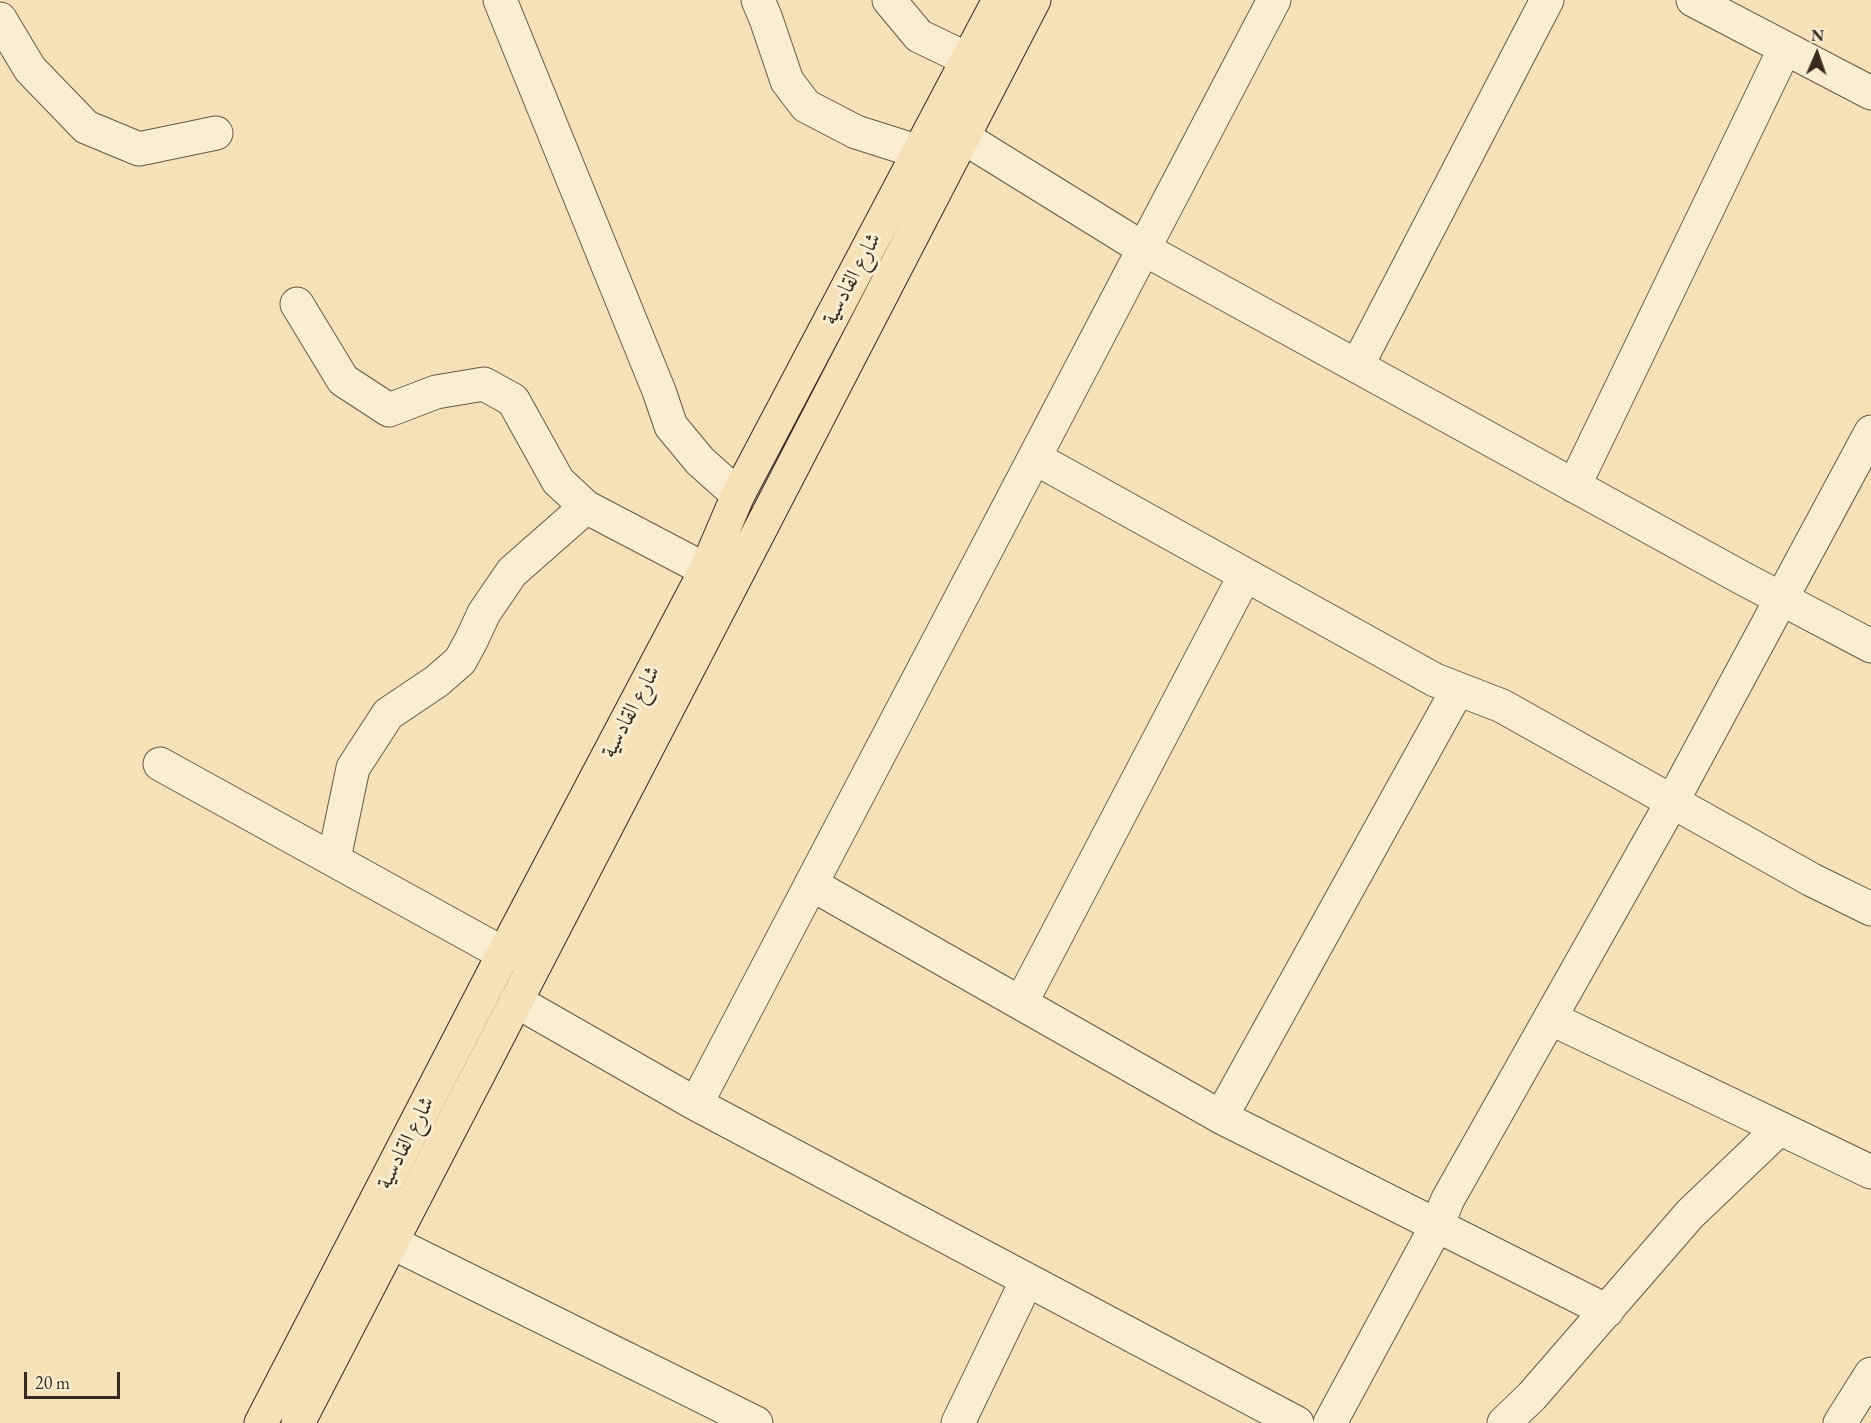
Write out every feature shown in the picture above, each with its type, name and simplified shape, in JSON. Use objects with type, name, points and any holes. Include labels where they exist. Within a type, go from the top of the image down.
[{"type":"highway","name":"شارع القادسية","points":[[261,1423],[706,570],[738,495],[999,0]]},
{"type":"highway","name":"شارع القادسية","points":[[298,1423],[1034,0]]},
{"type":"street","points":[[500,0],[655,380],[671,426],[700,460],[738,495]]},
{"type":"street","points":[[758,0],[787,81],[806,106],[856,132],[918,152]]},
{"type":"street","points":[[889,0],[919,36],[967,59]]},
{"type":"street","points":[[696,1104],[1274,0]]},
{"type":"street","points":[[1357,366],[1546,0]]},
{"type":"street","points":[[1693,0],[1871,93]]},
{"type":"street","points":[[0,19],[30,69],[86,127],[139,149],[216,133]]},
{"type":"street","points":[[1574,486],[1785,48]]},
{"type":"street","points":[[963,137],[1144,249],[1574,486],[1871,646]]},
{"type":"street","points":[[297,304],[343,380],[389,410],[436,392],[484,384],[513,400],[558,481],[586,507],[706,570]]},
{"type":"street","points":[[1330,1423],[1437,1224],[1448,1199],[1672,802],[1871,432]]},
{"type":"street","points":[[1035,458],[1435,680],[1502,706],[1812,880],[1871,909]]},
{"type":"street","points":[[334,859],[353,768],[388,714],[437,681],[460,661],[484,613],[513,572],[586,507]]},
{"type":"street","points":[[1021,1004],[1245,575]]},
{"type":"street","points":[[1221,1117],[1458,689]]},
{"type":"street","points":[[160,764],[504,954]]},
{"type":"street","points":[[811,884],[1221,1117],[1607,1311]]},
{"type":"street","points":[[516,1001],[696,1104],[1297,1423]]},
{"type":"street","points":[[1550,1018],[1871,1172]]},
{"type":"street","points":[[1504,1423],[1532,1396],[1690,1214],[1780,1128]]},
{"type":"street","points":[[391,1242],[756,1423]]},
{"type":"street","points":[[958,1423],[1027,1280]]},
{"type":"street","points":[[1840,1423],[1871,1374]]}]
